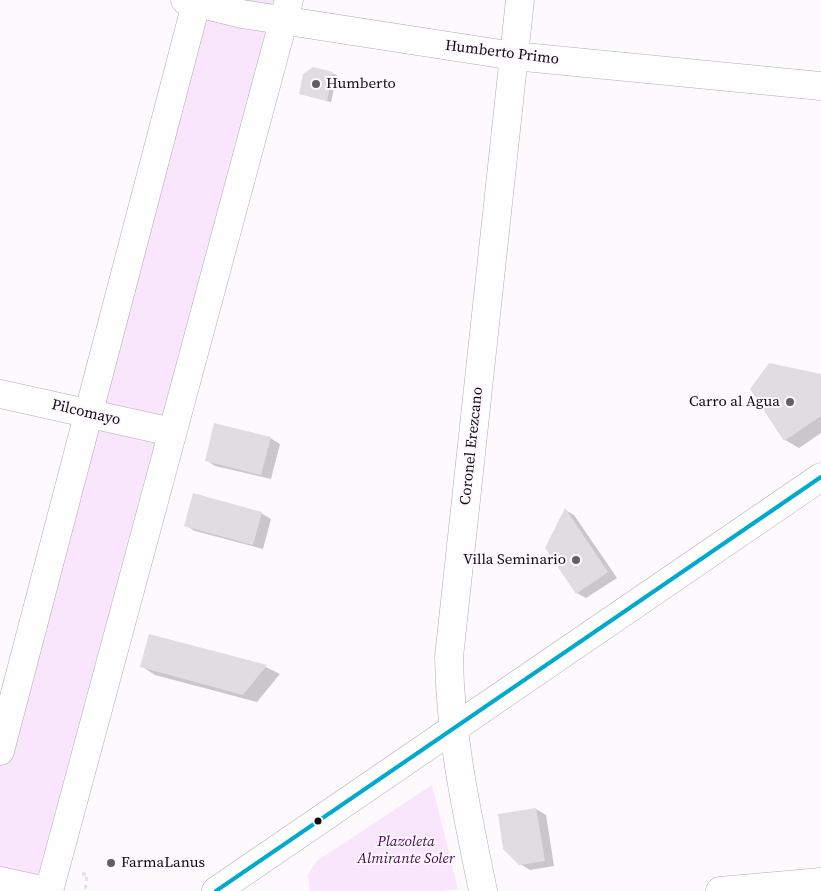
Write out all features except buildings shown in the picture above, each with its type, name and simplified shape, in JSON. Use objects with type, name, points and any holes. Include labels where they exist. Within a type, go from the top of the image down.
[{"type":"street","name":"Coronel Erezcano","points":[[483,891],[458,767],[449,690],[449,657],[520,0]]},
{"type":"street","name":"Humberto Primo","points":[[193,1],[242,14],[287,11],[514,56],[821,86]]},
{"type":"street","points":[[0,751],[89,413],[193,1]]},
{"type":"street","points":[[0,880],[48,891],[287,11]]},
{"type":"street","name":"Pilcomayo","points":[[0,394],[172,432]]},
{"type":"street","points":[[216,891],[821,477]]},
{"type":"street","points":[[720,891],[821,882]]},
{"type":"green space","points":[[197,0],[289,0],[49,891],[0,881],[0,751]]},
{"type":"green space","name":"Plazoleta Almirante Soler","points":[[432,785],[458,889],[441,891],[310,891],[308,875],[317,861]]},
{"type":"transit line","points":[[216,891],[821,477]]},
{"type":"place","name":"Humberto","points":[[316,84]]},
{"type":"place","name":"Carro al Agua","points":[[790,402]]},
{"type":"place","name":"Villa Seminario","points":[[576,560]]},
{"type":"place","name":"FarmaLanus","points":[[111,863]]}]
